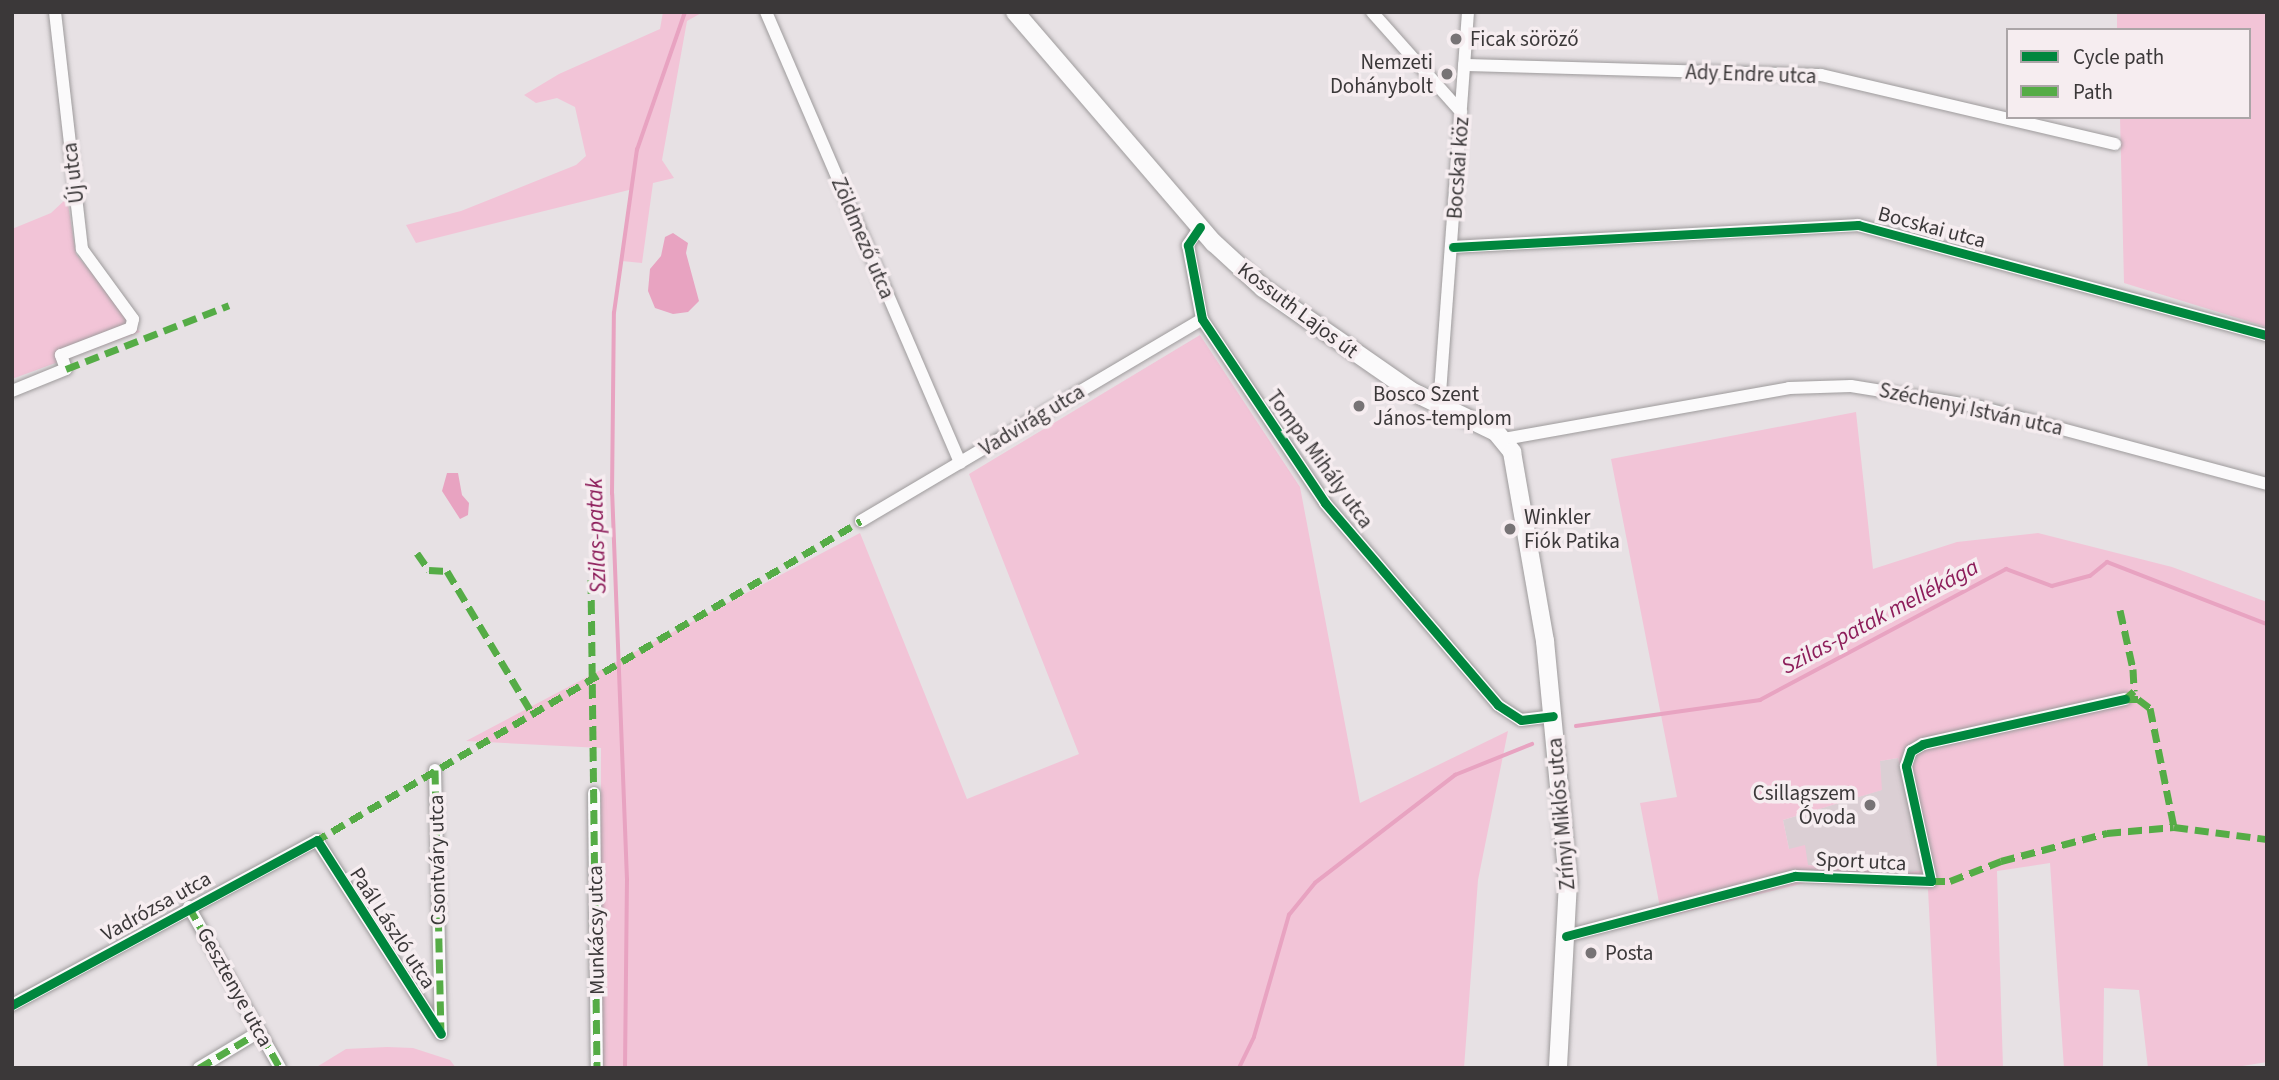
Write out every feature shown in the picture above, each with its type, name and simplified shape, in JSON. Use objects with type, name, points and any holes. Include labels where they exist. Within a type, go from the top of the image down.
[{"type":"main road","name":"Kossuth Lajos út","points":[[1015,12],[1200,228],[1263,288],[1438,407],[1488,426],[1504,439]]},
{"type":"main road","name":"Zrínyi Miklós utca","points":[[1504,439],[1517,471],[1553,720],[1568,882],[1558,1068]]},
{"type":"street","name":"Új utca","points":[[12,391],[66,369],[61,355],[131,328],[133,319],[82,249],[55,12]]},
{"type":"street","name":"Zöldmező utca","points":[[766,12],[960,463]]},
{"type":"street","points":[[1372,12],[1461,112]]},
{"type":"street","name":"Bocskai köz","points":[[1438,407],[1453,247],[1468,12]]},
{"type":"street","name":"Ady Endre utca","points":[[1464,65],[1821,75],[2006,118]]},
{"type":"street","name":"Ady Endre utca","points":[[2008,119],[2115,144]]},
{"type":"street","name":"Bocskai utca","points":[[1453,247],[1858,225],[2267,335]]},
{"type":"street","name":"Tompa Mihály utca","points":[[1200,228],[1188,245],[1202,320],[1325,503],[1498,705],[1521,720],[1553,720]]},
{"type":"street","name":"Vadvirág utca","points":[[861,521],[1202,320]]},
{"type":"street","name":"Széchenyi István utca","points":[[1504,439],[1789,388],[1879,387],[1980,407],[2267,484]]},
{"type":"street","name":"Sport utca","points":[[1566,936],[1795,876],[1931,881],[1906,765],[1911,751],[1923,744],[2125,699]]},
{"type":"street","name":"Csontváry utca","points":[[435,770],[441,1034]]},
{"type":"street","name":"Munkácsy utca","points":[[594,793],[597,1068]]},
{"type":"street","name":"Paál László utca","points":[[317,840],[441,1034]]},
{"type":"street","name":"Vadrózsa utca","points":[[12,1005],[317,840]]},
{"type":"street","name":"Gesztenye utca","points":[[189,907],[280,1068]]},
{"type":"street","points":[[199,1068],[259,1032]]},
{"type":"shaded area","points":[[663,12],[703,12],[687,21],[662,160],[674,178],[653,183],[642,263],[622,261],[633,189],[416,243],[406,225],[461,211],[576,165],[586,156],[575,107],[557,98],[536,103],[524,95],[559,74],[660,29]]},
{"type":"shaded area","points":[[2117,12],[2267,12],[2267,327],[2124,283],[2120,119],[2251,119],[2251,28],[2117,28]]},
{"type":"shaded area","points":[[67,198],[76,254],[140,332],[12,379],[12,229],[51,213]]},
{"type":"shaded area","points":[[673,233],[688,243],[686,253],[699,301],[688,312],[673,314],[655,308],[648,291],[650,269],[661,256],[665,237]]},
{"type":"shaded area","points":[[1200,335],[1300,487],[1360,803],[1508,731],[1478,880],[1464,1068],[600,1068],[601,748],[466,741],[860,533],[967,799],[1079,754],[969,474]]},
{"type":"shaded area","points":[[1856,412],[1873,569],[1957,542],[2038,533],[2172,567],[2267,602],[2267,1062],[2230,1068],[2148,1068],[2139,990],[2104,988],[2103,1068],[2064,1068],[2050,863],[1997,871],[2003,1068],[1937,1068],[1928,889],[1805,883],[1662,918],[1640,803],[1677,797],[1611,459]],"holes":[[[1898,758],[1922,870],[1904,873],[1808,865],[1805,845],[1789,849],[1783,820],[1882,790],[1880,761]]]},
{"type":"shaded area","points":[[447,473],[458,473],[462,495],[469,503],[468,515],[460,519],[442,491]]},
{"type":"shaded area","name":"Csillagszem Óvoda","points":[[1898,758],[1923,870],[1904,873],[1808,865],[1789,849],[1783,820],[1881,790],[1880,761]]},
{"type":"shaded area","points":[[413,1048],[450,1060],[456,1068],[315,1068],[346,1049]]},
{"type":"waterway","name":"Szilas-patak","points":[[625,1068],[627,880],[612,494],[614,313],[637,150],[685,12]]},
{"type":"waterway","name":"Szilas-patak mellékága","points":[[1576,726],[1760,700],[2006,569],[2052,586],[2090,576],[2107,562],[2267,624]]},
{"type":"waterway","name":"Szilas-patak mellékága","points":[[1239,1068],[1254,1037],[1289,915],[1315,883],[1455,775],[1532,744]]},
{"type":"marked path","points":[[66,369],[229,305]]},
{"type":"marked path","points":[[314,842],[861,521]]},
{"type":"marked path","points":[[417,553],[429,570],[447,571],[532,713]]},
{"type":"marked path","points":[[591,579],[597,1068]]},
{"type":"marked path","points":[[2120,610],[2133,669],[2134,691],[2125,699]]},
{"type":"marked path","points":[[2125,699],[2138,699],[2150,708],[2174,827],[2267,839]]},
{"type":"marked path","points":[[435,770],[441,1031]]},
{"type":"marked path","points":[[1931,881],[1950,881],[2001,861],[2107,833],[2174,827]]},
{"type":"marked path","points":[[189,907],[280,1068]]},
{"type":"marked path","points":[[199,1068],[259,1032]]},
{"type":"cycle path","points":[[1453,247],[1858,225],[2267,335]]},
{"type":"cycle path","points":[[1200,227],[1188,245],[1202,319],[1325,503],[1498,705],[1521,720],[1553,716]]},
{"type":"cycle path","points":[[1566,936],[1795,876],[1931,881],[1906,766],[1911,751],[1923,744],[2125,699]]},
{"type":"cycle path","points":[[12,1005],[317,840],[441,1034]]},
{"type":"place","name":"Ficak söröző","points":[[1456,39]]},
{"type":"place","name":"Nemzeti Dohánybolt","points":[[1447,74]]},
{"type":"place","name":"Bosco Szent János-templom","points":[[1359,406]]},
{"type":"place","name":"Winkler Fiók Patika","points":[[1510,529]]},
{"type":"place","name":"Csillagszem Óvoda","points":[[1870,805]]},
{"type":"place","name":"Posta","points":[[1591,953]]}]
